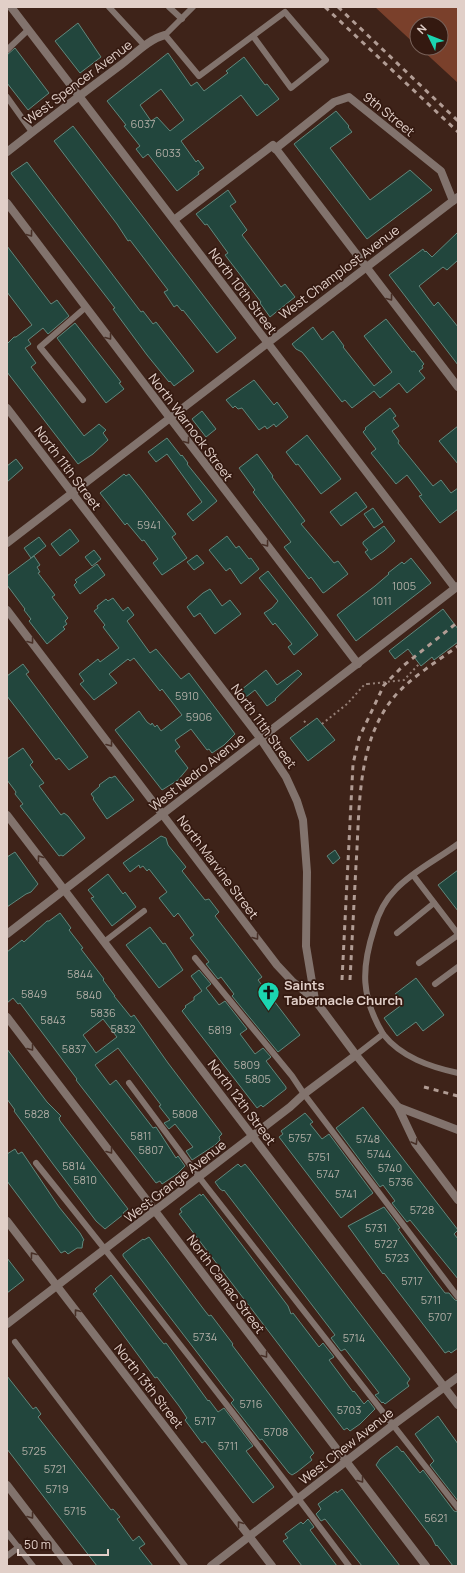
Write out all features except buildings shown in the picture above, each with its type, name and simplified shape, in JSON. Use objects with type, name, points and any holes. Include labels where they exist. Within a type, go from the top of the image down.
[{"type":"street","name":"North 10th Street","points":[[11,7],[456,587]]},
{"type":"street","name":"West Spencer Avenue","points":[[7,152],[145,46],[159,36],[165,35]]},
{"type":"street","name":"9th Street","points":[[275,148],[334,102],[349,97],[441,171],[456,199]]},
{"type":"street","points":[[174,220],[273,145],[458,387]]},
{"type":"street","name":"West Champlost Avenue","points":[[7,543],[366,266],[456,199]]},
{"type":"street","name":"North Warnock Street","points":[[7,202],[86,308],[358,664]]},
{"type":"street","name":"North 11th Street","points":[[7,408],[260,738],[286,777],[297,801],[303,820],[307,872],[306,946],[315,1000],[356,1055],[398,1107]]},
{"type":"street","name":"West Nedro Avenue","points":[[7,934],[456,587]]},
{"type":"street","name":"North Marvine Street","points":[[7,610],[277,965],[292,981],[315,1000]]},
{"type":"street","name":"North 12th Street","points":[[7,815],[458,1405]]},
{"type":"street","name":"North Camac Street","points":[[7,1017],[426,1566]]},
{"type":"street","name":"West Grange Avenue","points":[[7,1324],[253,1136],[304,1094],[356,1055]]},
{"type":"street","points":[[398,1107],[458,1130]]},
{"type":"street","points":[[398,1107],[415,1143],[458,1200]]},
{"type":"street","name":"North 13th Street","points":[[7,1221],[272,1566]]},
{"type":"street","name":"West Chew Avenue","points":[[211,1566],[393,1425],[458,1377]]},
{"type":"street","points":[[7,1485],[69,1566]]},
{"type":"lane","points":[[109,7],[145,46]]},
{"type":"lane","points":[[169,7],[182,19]]},
{"type":"lane","points":[[193,7],[165,35],[199,76],[285,12],[326,60],[292,88],[253,36]]},
{"type":"lane","points":[[7,50],[28,30]]},
{"type":"lane","points":[[7,97],[32,132]]},
{"type":"lane","points":[[83,400],[40,347],[86,308]]},
{"type":"lane","points":[[458,844],[413,875],[396,889],[385,902],[375,925],[366,956],[365,980],[366,992],[374,1018],[383,1034],[396,1048],[416,1060],[437,1068],[458,1073]]},
{"type":"lane","points":[[413,875],[458,935],[419,964]]},
{"type":"lane","points":[[397,933],[434,903]]},
{"type":"lane","points":[[104,942],[144,911]]},
{"type":"lane","points":[[196,958],[292,1076],[304,1094],[458,1297]]},
{"type":"lane","points":[[435,984],[458,967]]},
{"type":"lane","points":[[356,1055],[383,1034]]},
{"type":"lane","points":[[129,1083],[199,1177],[458,1508]]},
{"type":"lane","points":[[36,1163],[298,1498],[348,1566]]},
{"type":"lane","points":[[15,1342],[185,1566]]},
{"type":"lane","points":[[7,1532],[33,1566]]},
{"type":"lane","points":[[7,1556],[19,1547]]},
{"type":"path","points":[[322,724],[348,704],[365,684],[404,680],[419,664]]},
{"type":"path","points":[[304,722],[308,725]]},
{"type":"shaded area","points":[[375,7],[458,7],[458,83],[429,56],[449,56],[449,16],[409,16],[409,39]]},
{"type":"railway","points":[[325,7],[458,132]]},
{"type":"railway","points":[[338,7],[458,121]]},
{"type":"railway","points":[[342,980],[353,764],[359,738],[384,685],[403,666],[458,622]]},
{"type":"railway","points":[[350,980],[360,799],[366,755],[382,715],[394,697],[424,670],[458,646]]},
{"type":"railway","points":[[424,1087],[458,1096]]},
{"type":"place","name":"Saints Tabernacle Church","points":[[268,1012]]}]
